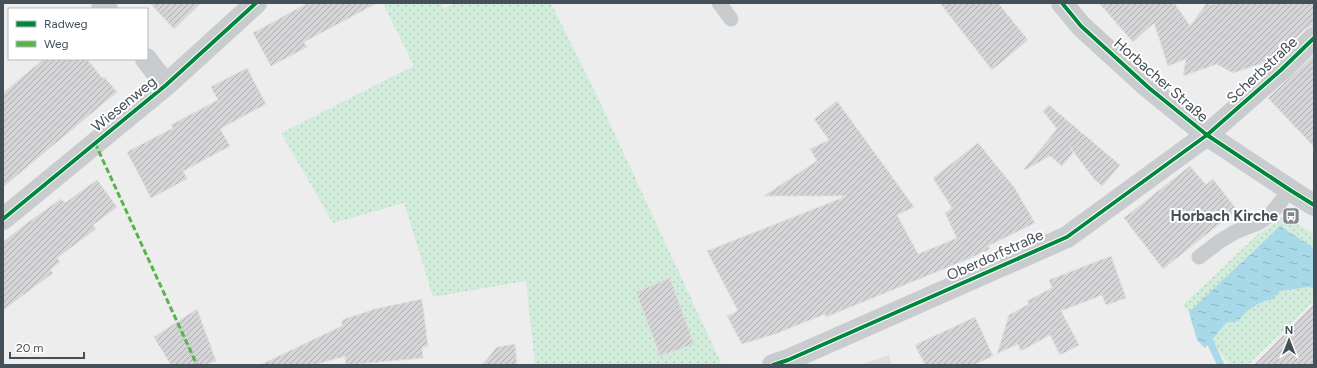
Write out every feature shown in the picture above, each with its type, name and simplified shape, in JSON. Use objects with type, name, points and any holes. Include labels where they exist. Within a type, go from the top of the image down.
[{"type":"main road","name":"Horbacher Straße","points":[[1062,3],[1081,26],[1149,88],[1207,135],[1314,205]]},
{"type":"street","name":"Wiesenweg","points":[[3,219],[166,85],[256,3]]},
{"type":"street","name":"Scherbstraße","points":[[1207,135],[1281,70],[1314,38]]},
{"type":"street","name":"Wiesenweg","points":[[147,60],[166,85]]},
{"type":"street","name":"Oberdorfstraße","points":[[773,365],[788,360],[1067,237],[1207,135]]},
{"type":"lane","points":[[719,3],[731,19]]},
{"type":"lane","points":[[1199,258],[1220,241],[1235,232],[1258,223],[1270,215],[1290,190]]},
{"type":"shaded area","points":[[889,355],[892,365],[860,365]]},
{"type":"green space","points":[[383,3],[441,3],[444,8],[455,3],[551,3],[598,98],[722,365],[535,365],[526,281],[433,297],[404,203],[333,223],[281,133],[414,66]]},
{"type":"green space","points":[[1284,215],[1314,234],[1314,301],[1248,365],[1230,365],[1211,341],[1205,348],[1197,340],[1189,312],[1183,305],[1256,236]]},
{"type":"water","points":[[1280,226],[1314,248],[1314,288],[1308,287],[1280,291],[1273,299],[1261,302],[1247,311],[1238,321],[1226,323],[1205,348],[1197,340],[1189,312]]},
{"type":"building","points":[[150,3],[201,3],[174,29]]},
{"type":"building","points":[[308,3],[377,3],[304,42],[307,47],[271,66],[253,33]]},
{"type":"building","points":[[940,3],[998,3],[1028,40],[992,70]]},
{"type":"building","points":[[1099,3],[1177,3],[1175,4],[1190,26],[1207,3],[1211,5],[1217,3],[1314,3],[1314,26],[1305,29],[1275,59],[1233,73],[1217,64],[1183,76],[1186,59],[1168,66],[1154,23],[1133,42]]},
{"type":"building","points":[[1314,55],[1314,147],[1268,98]]},
{"type":"building","points":[[43,60],[88,60],[102,78],[104,77],[117,92],[3,187],[3,93]]},
{"type":"building","points":[[247,68],[266,104],[220,129],[230,146],[183,171],[187,179],[151,198],[127,152],[173,128],[171,125],[218,100],[211,87]]},
{"type":"building","points":[[837,101],[914,207],[897,215],[918,254],[957,238],[945,213],[952,208],[933,178],[978,143],[1014,187],[1035,223],[988,246],[990,249],[968,259],[826,317],[825,314],[775,334],[742,344],[727,316],[738,311],[707,251],[847,196],[764,196],[817,161],[810,149],[829,140],[814,119]]},
{"type":"building","points":[[1049,105],[1120,165],[1102,186],[1094,179],[1070,147],[1073,153],[1062,166],[1050,156],[1025,170],[1024,169],[1057,129],[1043,111]]},
{"type":"building","points":[[1190,166],[1206,185],[1213,179],[1237,210],[1163,269],[1124,218]]},
{"type":"building","points":[[97,180],[117,207],[93,225],[96,229],[57,258],[60,262],[50,270],[53,273],[3,310],[3,242],[61,199],[65,203]]},
{"type":"building","points":[[1111,256],[1126,298],[1106,305],[1102,295],[1061,311],[1079,345],[1060,355],[1050,335],[1021,351],[1018,344],[997,354],[1009,315],[1029,304],[1027,301],[1052,288],[1049,280]]},
{"type":"building","points":[[670,278],[694,344],[660,356],[636,292]]},
{"type":"building","points":[[422,299],[428,346],[422,347],[423,358],[346,365],[345,356],[314,365],[260,365],[342,326],[342,320],[375,309]]},
{"type":"building","points":[[1314,304],[1314,365],[1254,365]]},
{"type":"building","points":[[197,309],[216,361],[205,365],[171,365],[154,337]]},
{"type":"building","points":[[975,317],[993,356],[973,365],[925,365],[915,345]]},
{"type":"building","points":[[515,344],[517,365],[482,365],[497,347]]},
{"type":"waterway","points":[[1206,334],[1221,365]]},
{"type":"marked path","points":[[95,143],[197,365]]},
{"type":"cycle path","points":[[3,219],[166,85],[256,3]]},
{"type":"cycle path","points":[[1062,3],[1081,26],[1149,88],[1207,135],[1314,205]]},
{"type":"cycle path","points":[[773,365],[788,360],[1067,237],[1207,135],[1281,70],[1314,38]]},
{"type":"place","name":"Horbach Kirche","points":[[1291,216]]}]
